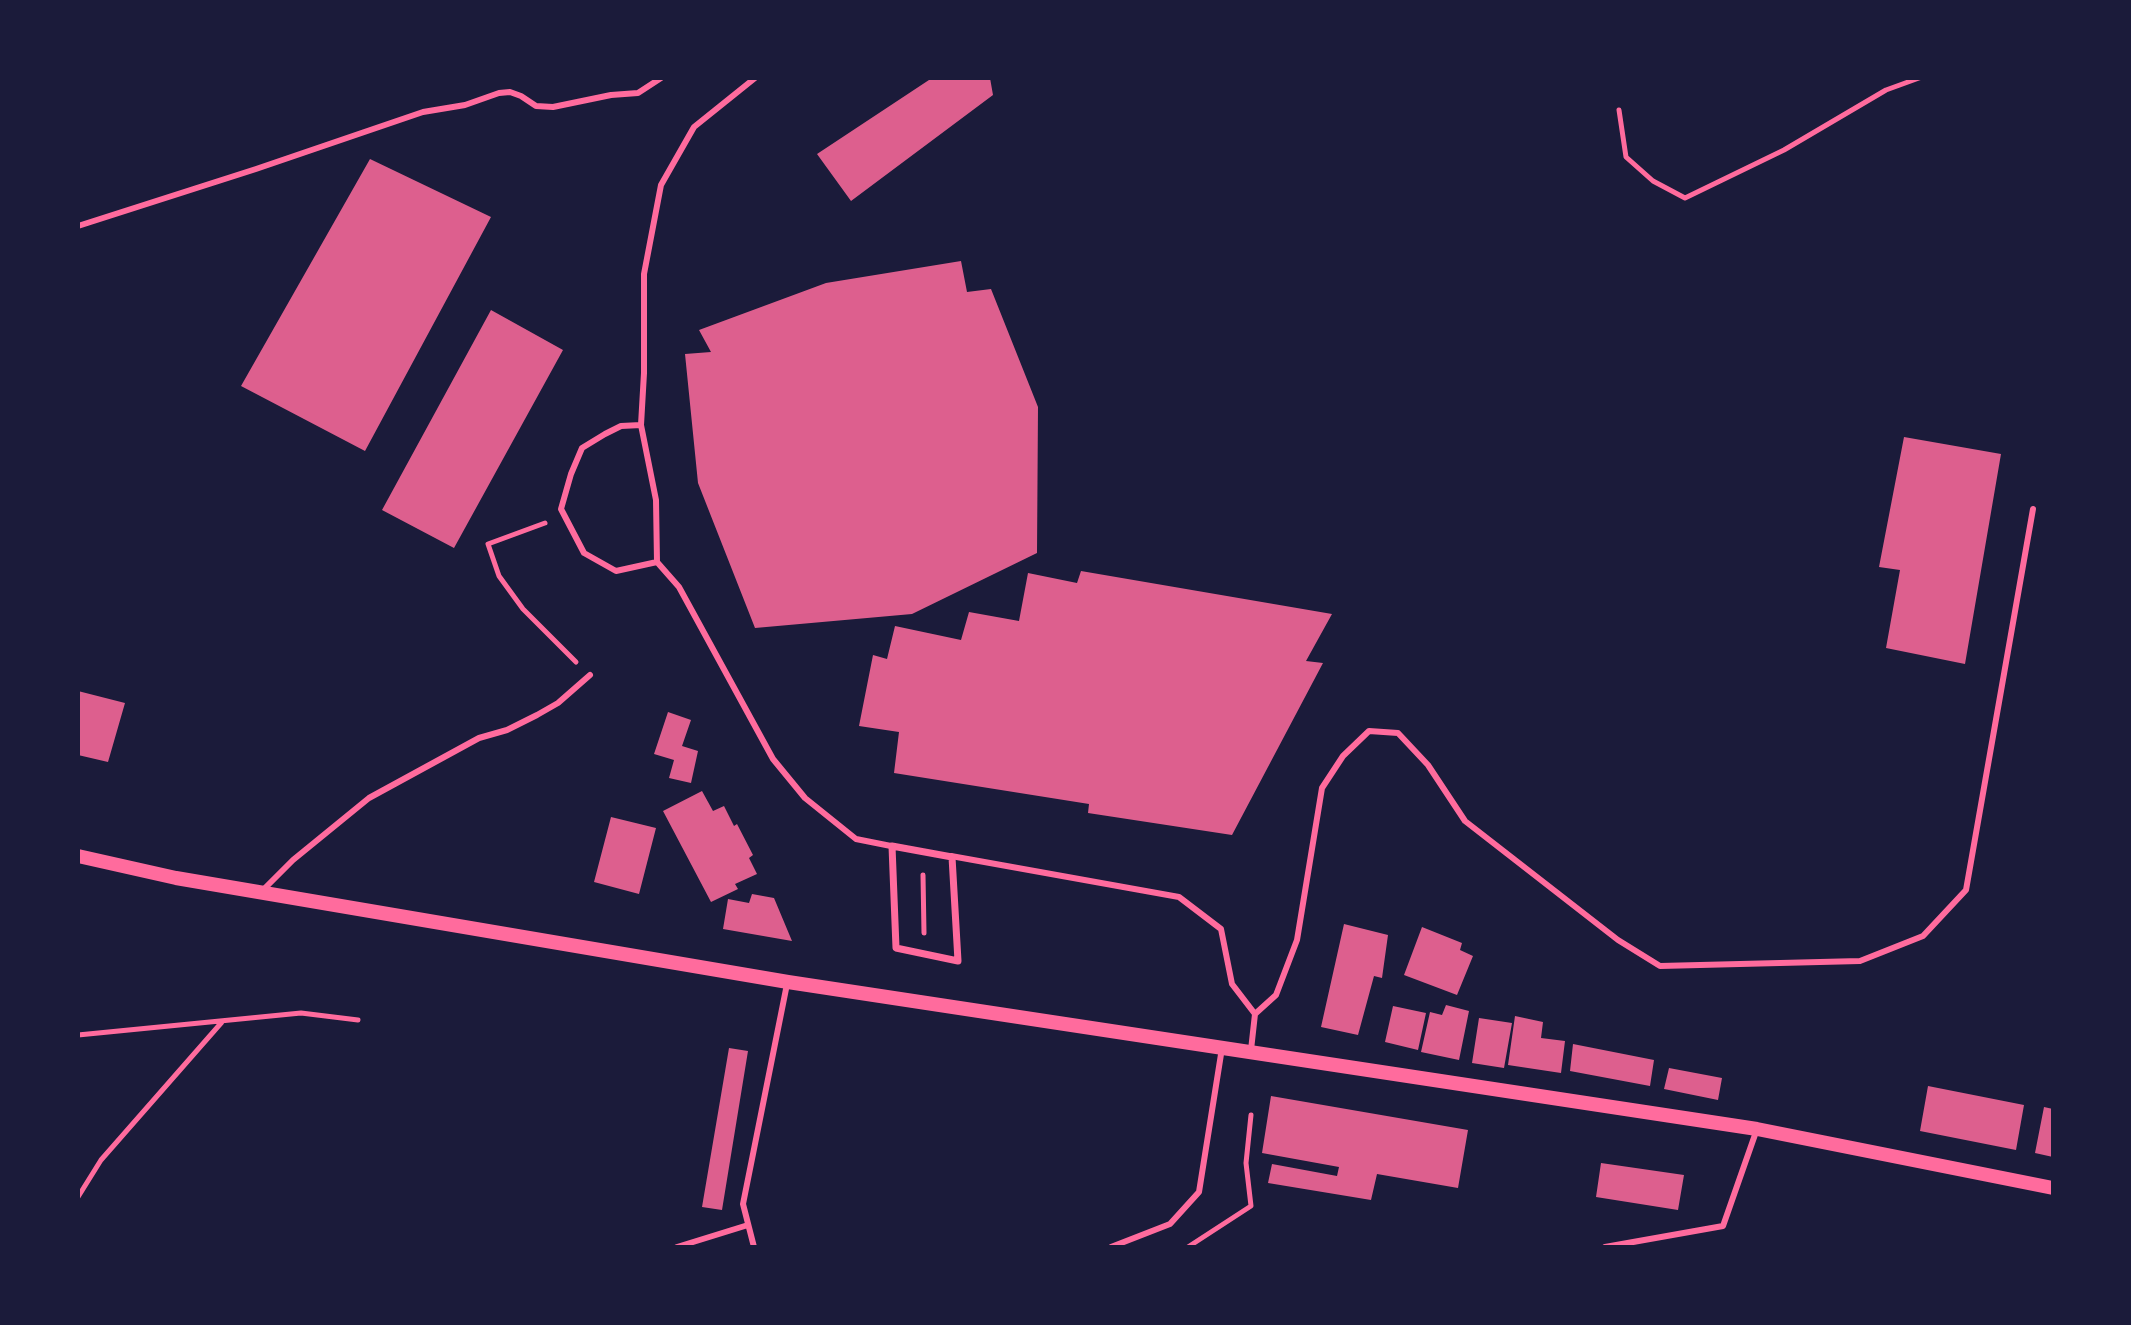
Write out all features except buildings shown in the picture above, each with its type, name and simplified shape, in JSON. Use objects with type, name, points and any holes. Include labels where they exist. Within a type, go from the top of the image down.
[{"type":"street","points":[[892,846],[952,857],[958,961],[896,948],[892,846]]},
{"type":"street","points":[[78,856],[176,878],[788,982],[1757,1129],[2053,1188]]},
{"type":"lane","points":[[78,226],[423,112],[465,105],[510,92],[536,106],[553,107],[611,95],[638,93],[661,78]]},
{"type":"lane","points":[[755,78],[694,127],[661,185],[644,274],[641,425],[656,500],[657,562],[679,587],[773,759],[805,798],[856,839],[1179,897],[1221,929],[1232,984],[1255,1014]]},
{"type":"lane","points":[[641,425],[621,426],[582,448],[561,509],[584,553],[616,571],[657,562]]},
{"type":"lane","points":[[1251,1052],[1255,1014],[1276,995],[1297,940],[1322,788],[1343,756],[1369,731],[1398,733],[1428,765],[1465,821],[1618,940],[1660,966],[1860,961],[1923,936],[1966,890],[2033,509]]},
{"type":"lane","points":[[261,893],[293,860],[369,798],[479,738],[507,730],[558,703],[590,675]]},
{"type":"lane","points":[[754,1247],[743,1204],[788,982]]},
{"type":"lane","points":[[1111,1247],[1170,1224],[1199,1192],[1222,1048]]},
{"type":"lane","points":[[1605,1247],[1723,1226],[1757,1129]]},
{"type":"lane","points":[[677,1247],[748,1225]]},
{"type":"path","points":[[1619,110],[1626,157],[1653,181],[1685,198],[1784,150],[1886,90],[1919,78]]},
{"type":"path","points":[[564,515],[488,544],[499,576],[523,609],[590,675]]},
{"type":"path","points":[[923,940],[925,852]]},
{"type":"path","points":[[78,1035],[301,1013],[358,1020]]},
{"type":"path","points":[[78,1197],[101,1160],[223,1021]]},
{"type":"path","points":[[1188,1247],[1251,1206],[1246,1163],[1251,1115]]}]
